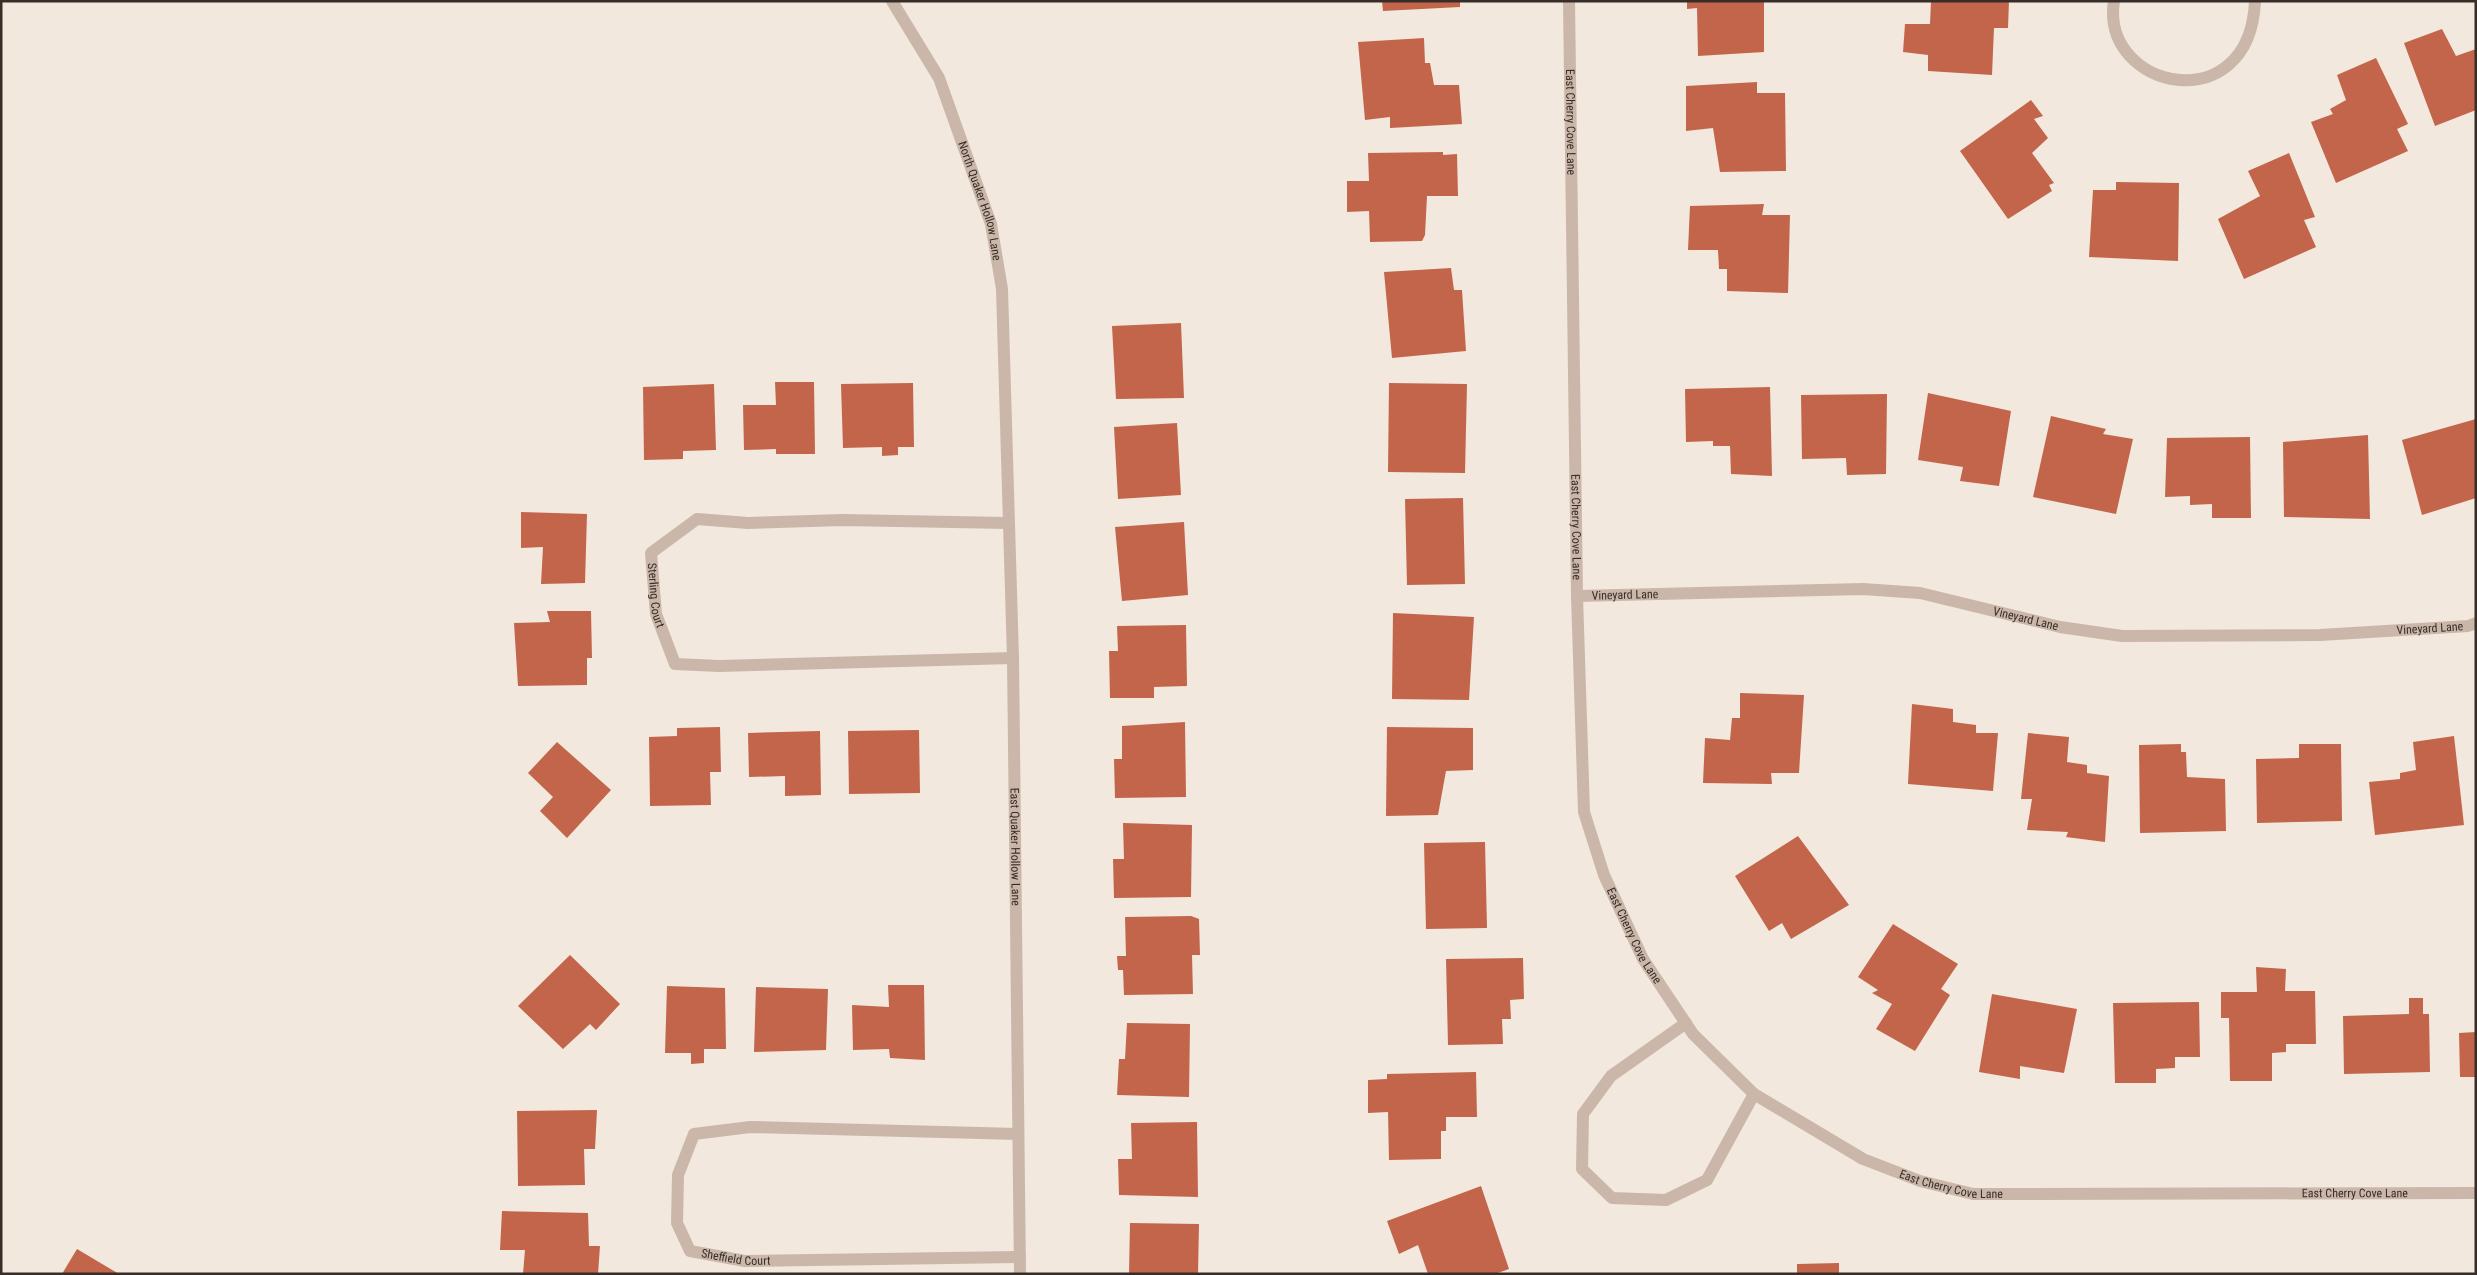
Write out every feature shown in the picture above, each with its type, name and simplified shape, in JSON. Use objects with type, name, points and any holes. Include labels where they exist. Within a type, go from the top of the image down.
[{"type":"street","name":"North Quaker Hollow Lane","points":[[892,1],[939,78],[991,224],[1002,288],[1005,418]]},
{"type":"street","name":"East Cherry Cove Lane","points":[[1569,1],[1577,596],[1584,812],[1604,876],[1643,959],[1693,1034],[1754,1094],[1863,1158],[1920,1181],[1973,1194],[2476,1193]]},
{"type":"street","points":[[2114,1],[2113,11],[2117,35],[2130,55],[2146,70],[2160,76],[2168,79],[2191,81],[2213,76],[2232,63],[2246,45],[2254,23],[2256,1]]},
{"type":"street","name":"East Quaker Hollow Lane","points":[[1005,418],[1013,658],[1020,1274]]},
{"type":"street","name":"Sterling Court","points":[[1008,523],[843,520],[748,523],[697,519],[651,553],[656,614],[675,664],[719,666],[1013,658]]},
{"type":"street","name":"Vineyard Lane","points":[[1577,596],[1863,589],[1920,593],[2060,628],[2122,636],[2320,635],[2468,626],[2476,623]]},
{"type":"street","points":[[1686,1023],[1611,1076],[1583,1114],[1582,1169],[1612,1198],[1666,1200],[1707,1180],[1754,1094]]},
{"type":"street","name":"Sheffield Court","points":[[1018,1134],[750,1127],[694,1134],[678,1175],[678,1223],[690,1251],[745,1261],[1020,1256]]},
{"type":"building","points":[[1382,1],[1460,1],[1460,7],[1383,11]]},
{"type":"building","points":[[1687,1],[1764,1],[1764,52],[1698,56],[1697,8],[1687,9]]},
{"type":"building","points":[[1931,1],[2009,1],[2008,28],[1994,28],[1992,75],[1928,71],[1928,55],[1903,52],[1905,24],[1930,24]]},
{"type":"building","points":[[2442,29],[2456,56],[2476,49],[2476,110],[2435,126],[2404,43]]},
{"type":"building","points":[[1424,38],[1425,63],[1430,63],[1434,85],[1459,85],[1462,124],[1390,128],[1390,117],[1365,120],[1358,42]]},
{"type":"building","points":[[2376,58],[2408,124],[2397,129],[2408,151],[2336,183],[2311,122],[2333,114],[2330,109],[2346,100],[2337,75]]},
{"type":"building","points":[[1757,82],[1757,93],[1785,93],[1786,171],[1720,172],[1713,128],[1686,131],[1686,86]]},
{"type":"building","points":[[2031,100],[2043,116],[2034,119],[2048,138],[2032,153],[2054,183],[2049,185],[2052,191],[2008,219],[1960,151]]},
{"type":"building","points":[[1443,152],[1443,155],[1457,154],[1458,196],[1427,196],[1425,235],[1422,241],[1370,242],[1369,211],[1347,212],[1347,181],[1369,181],[1368,153]]},
{"type":"building","points":[[2289,153],[2315,217],[2304,220],[2316,247],[2244,279],[2218,219],[2260,196],[2248,171]]},
{"type":"building","points":[[2116,182],[2179,183],[2178,261],[2089,257],[2093,190],[2116,190]]},
{"type":"building","points":[[1764,204],[1762,215],[1790,215],[1788,293],[1727,291],[1727,269],[1719,269],[1718,250],[1688,250],[1690,206]]},
{"type":"building","points":[[1451,268],[1454,290],[1462,290],[1466,351],[1392,358],[1384,272]]},
{"type":"building","points":[[1181,323],[1184,398],[1116,399],[1112,326]]},
{"type":"building","points":[[775,382],[814,382],[815,454],[776,454],[776,449],[744,450],[743,405],[776,405]]},
{"type":"building","points":[[913,383],[914,447],[898,447],[898,455],[882,456],[882,447],[843,448],[841,384]]},
{"type":"building","points":[[1389,383],[1467,384],[1465,473],[1388,472]]},
{"type":"building","points":[[714,384],[716,450],[683,451],[683,459],[644,460],[643,387]]},
{"type":"building","points":[[1770,387],[1772,476],[1731,474],[1730,446],[1713,446],[1713,441],[1686,442],[1685,389]]},
{"type":"building","points":[[1928,393],[2011,411],[1999,486],[1960,481],[1963,467],[1918,460]]},
{"type":"building","points":[[1887,394],[1886,474],[1847,475],[1846,458],[1802,459],[1801,395]]},
{"type":"building","points":[[2051,416],[2106,429],[2103,434],[2133,439],[2116,514],[2033,497]]},
{"type":"building","points":[[2476,419],[2476,498],[2422,515],[2402,440]]},
{"type":"building","points":[[1177,423],[1181,495],[1118,499],[1114,427]]},
{"type":"building","points":[[2368,435],[2370,519],[2284,517],[2283,442]]},
{"type":"building","points":[[2250,437],[2251,518],[2212,518],[2212,504],[2190,505],[2190,496],[2165,497],[2167,438]]},
{"type":"building","points":[[1463,498],[1465,584],[1407,585],[1405,499]]},
{"type":"building","points":[[521,512],[587,514],[585,583],[541,584],[543,547],[521,548]]},
{"type":"building","points":[[1184,522],[1188,595],[1122,601],[1115,527]]},
{"type":"building","points":[[547,611],[591,611],[592,658],[587,658],[587,685],[518,686],[514,623],[550,622]]},
{"type":"building","points":[[1393,613],[1474,617],[1469,700],[1392,699]]},
{"type":"building","points":[[1186,625],[1187,686],[1154,687],[1154,698],[1110,698],[1109,651],[1118,651],[1117,626]]},
{"type":"building","points":[[1740,693],[1804,695],[1799,773],[1771,773],[1772,784],[1703,783],[1705,738],[1730,740],[1732,718],[1740,718]]},
{"type":"building","points":[[1912,704],[1953,709],[1953,722],[1976,725],[1976,733],[1998,733],[1993,791],[1908,784]]},
{"type":"building","points":[[1185,722],[1186,797],[1115,798],[1114,759],[1122,759],[1122,726]]},
{"type":"building","points":[[720,727],[721,772],[710,772],[711,805],[650,806],[649,737],[677,736],[677,728]]},
{"type":"building","points":[[1387,727],[1473,728],[1473,770],[1446,771],[1438,815],[1386,816]]},
{"type":"building","points":[[919,730],[920,793],[849,794],[848,731]]},
{"type":"building","points":[[820,731],[821,795],[785,796],[785,776],[749,777],[748,733]]},
{"type":"building","points":[[2028,733],[2069,737],[2067,762],[2087,765],[2087,773],[2109,776],[2105,842],[2066,837],[2068,832],[2027,830],[2032,799],[2021,799]]},
{"type":"building","points":[[2454,736],[2464,825],[2375,835],[2369,782],[2400,779],[2400,773],[2416,770],[2413,742]]},
{"type":"building","points":[[557,742],[611,790],[567,838],[540,811],[553,797],[528,773]]},
{"type":"building","points":[[2181,744],[2181,752],[2186,752],[2187,777],[2225,779],[2226,831],[2140,833],[2139,745]]},
{"type":"building","points":[[2299,744],[2341,744],[2342,821],[2257,823],[2256,759],[2299,758]]},
{"type":"building","points":[[1123,823],[1192,825],[1191,897],[1114,898],[1113,859],[1124,859]]},
{"type":"building","points":[[1798,836],[1849,905],[1791,939],[1782,923],[1769,931],[1735,876]]},
{"type":"building","points":[[1485,842],[1487,928],[1426,929],[1424,843]]},
{"type":"building","points":[[1191,916],[1199,919],[1200,955],[1192,955],[1193,994],[1124,995],[1123,970],[1118,970],[1117,956],[1126,956],[1125,917]]},
{"type":"building","points":[[1893,924],[1958,964],[1941,989],[1950,995],[1915,1051],[1876,1029],[1892,1004],[1872,993],[1878,990],[1858,977]]},
{"type":"building","points":[[570,955],[620,1004],[596,1030],[590,1024],[563,1049],[518,1006]]},
{"type":"building","points":[[1523,958],[1524,999],[1510,1000],[1511,1019],[1502,1019],[1503,1044],[1448,1045],[1446,959]]},
{"type":"building","points":[[2256,967],[2286,969],[2285,991],[2315,991],[2316,1044],[2286,1044],[2286,1052],[2272,1053],[2272,1081],[2230,1081],[2229,1018],[2221,1018],[2221,992],[2257,992]]},
{"type":"building","points":[[888,985],[924,985],[925,1060],[890,1058],[889,1049],[853,1050],[852,1005],[889,1007]]},
{"type":"building","points":[[667,986],[725,988],[726,1049],[704,1049],[704,1063],[691,1064],[691,1053],[665,1053]]},
{"type":"building","points":[[756,987],[828,989],[826,1050],[754,1052]]},
{"type":"building","points":[[1992,994],[2077,1009],[2064,1073],[2020,1066],[2020,1079],[1979,1072]]},
{"type":"building","points":[[2409,998],[2423,998],[2423,1014],[2429,1014],[2430,1072],[2344,1074],[2343,1016],[2409,1014]]},
{"type":"building","points":[[2199,1002],[2200,1057],[2175,1057],[2175,1068],[2156,1069],[2156,1083],[2115,1083],[2113,1003]]},
{"type":"building","points":[[1127,1023],[1190,1024],[1189,1097],[1117,1095],[1119,1059],[1125,1059]]},
{"type":"building","points":[[2476,1032],[2476,1077],[2460,1077],[2459,1033]]},
{"type":"building","points":[[1476,1072],[1477,1117],[1446,1117],[1446,1131],[1441,1131],[1441,1159],[1389,1160],[1388,1112],[1368,1113],[1368,1080],[1387,1079],[1387,1074]]},
{"type":"building","points":[[597,1110],[595,1149],[584,1149],[585,1185],[518,1186],[517,1111]]},
{"type":"building","points":[[1197,1122],[1198,1197],[1119,1195],[1118,1159],[1132,1159],[1131,1123]]},
{"type":"building","points":[[1481,1186],[1509,1269],[1495,1274],[1428,1274],[1418,1245],[1399,1254],[1387,1221]]},
{"type":"building","points":[[502,1211],[588,1213],[589,1246],[600,1246],[598,1274],[523,1274],[525,1250],[500,1250]]},
{"type":"building","points":[[1130,1223],[1199,1224],[1198,1274],[1129,1274]]},
{"type":"building","points":[[77,1249],[119,1274],[62,1274]]},
{"type":"building","points":[[1839,1263],[1839,1274],[1797,1274],[1797,1264]]}]
